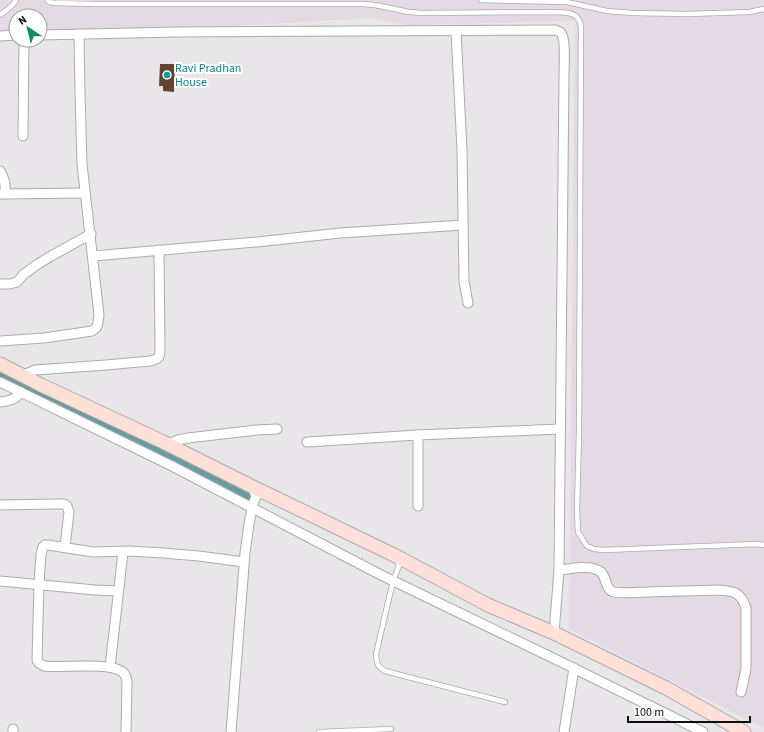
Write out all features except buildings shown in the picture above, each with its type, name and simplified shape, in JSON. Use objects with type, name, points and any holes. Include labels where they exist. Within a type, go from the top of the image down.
[{"type":"street","points":[[48,35],[555,30],[561,33],[563,37],[564,75],[559,570],[554,633]]},
{"type":"street","points":[[456,31],[462,150],[464,281],[468,303]]},
{"type":"street","points":[[0,341],[44,338],[80,333],[92,331],[97,327],[99,315],[82,164],[79,34]]},
{"type":"street","points":[[23,136],[24,48]]},
{"type":"street","points":[[0,171],[6,185],[3,194],[85,194]]},
{"type":"street","points":[[93,256],[340,234],[463,225]]},
{"type":"street","points":[[0,284],[17,282],[38,264],[91,234]]},
{"type":"street","points":[[16,372],[26,374],[35,370],[156,360],[160,354],[158,250]]},
{"type":"street","points":[[0,364],[169,444],[188,438],[277,429]]},
{"type":"street","points":[[0,382],[172,466],[398,561],[488,604],[554,633],[666,688],[736,730]]},
{"type":"street","points":[[0,402],[11,401],[21,392]]},
{"type":"street","points":[[307,442],[418,435],[560,429]]},
{"type":"street","points":[[418,435],[418,506]]},
{"type":"street","points":[[161,441],[253,499],[394,579],[703,732]]},
{"type":"street","points":[[231,732],[244,562],[253,499]]},
{"type":"street","points":[[0,505],[64,504],[67,506],[69,512],[65,547]]},
{"type":"street","points":[[126,732],[127,681],[122,671],[116,668],[104,666],[44,666],[36,660],[39,584],[41,554],[43,547],[48,545],[93,552],[163,553],[244,562]]},
{"type":"street","points":[[110,668],[123,552]]},
{"type":"street","points":[[559,570],[585,567],[591,568],[600,572],[609,589],[613,592],[718,590],[736,593],[743,600],[746,608],[746,669],[741,692]]},
{"type":"street","points":[[0,581],[118,591]]},
{"type":"street","points":[[564,732],[574,668]]},
{"type":"lane","points":[[0,15],[12,6],[16,0]]},
{"type":"lane","points":[[47,0],[55,3],[88,4],[363,4],[421,13],[554,12],[577,16],[580,20],[581,26],[578,532],[587,546],[594,549],[604,550],[757,544],[764,545]]},
{"type":"lane","points":[[481,0],[579,2],[593,8],[607,11],[632,13],[688,14],[749,12],[764,9]]},
{"type":"lane","points":[[398,561],[376,654],[377,664],[380,668],[385,671],[505,702]]},
{"type":"lane","points":[[319,732],[391,729]]},
{"type":"shaded area","points":[[0,0],[764,0],[764,728],[569,629],[575,21],[406,25],[370,18],[48,37],[48,8],[8,8],[8,36],[0,35]]},
{"type":"waterway","points":[[0,375],[249,496]]},
{"type":"place","name":"Ravi Pradhan House","points":[[167,75]]}]
